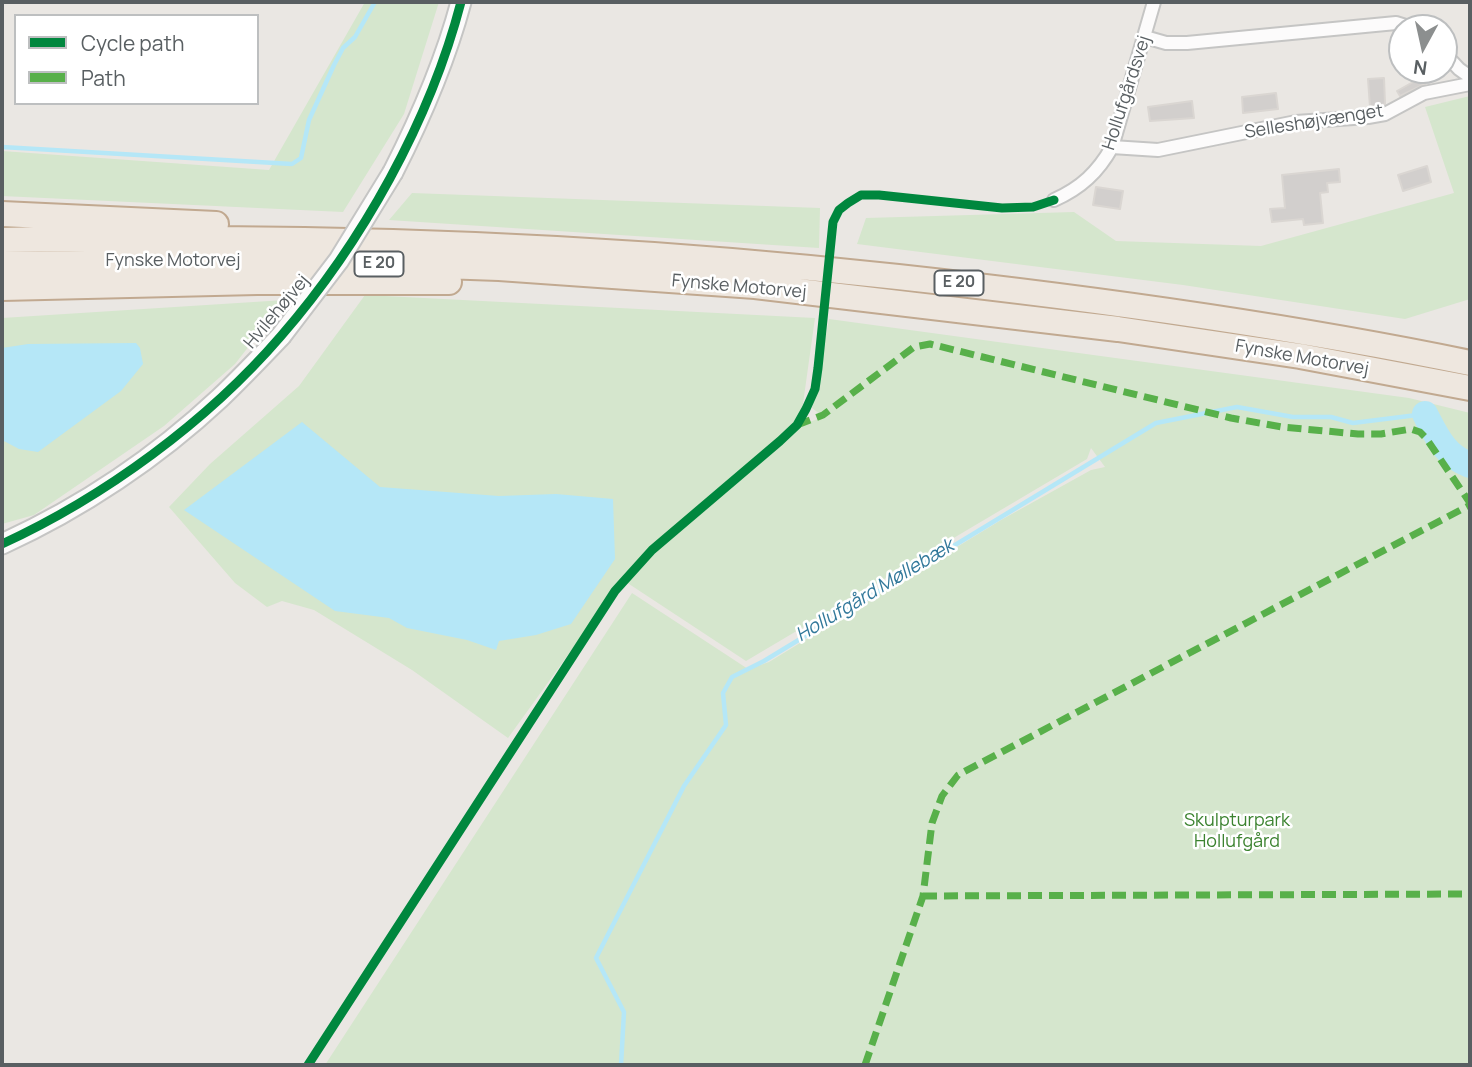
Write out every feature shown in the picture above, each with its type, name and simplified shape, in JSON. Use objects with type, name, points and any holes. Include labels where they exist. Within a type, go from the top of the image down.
[{"type":"highway","points":[[8,215],[180,222],[443,242]]},
{"type":"highway","name":"Fynske Motorvej","points":[[2,240],[58,238],[443,242],[648,253],[978,286],[1278,327],[1470,363]]},
{"type":"highway","name":"Fynske Motorvej","points":[[2,264],[245,261],[371,263],[499,268],[755,286],[1118,329],[1300,356],[1470,388]]},
{"type":"highway","points":[[2,288],[257,282],[509,282],[660,291],[755,286]]},
{"type":"highway","points":[[2,295],[85,287]]},
{"type":"street","name":"Hvilehøjvej","points":[[2,544],[90,496],[155,453],[220,398],[281,336],[339,260],[393,172],[426,106],[452,37],[461,2]]},
{"type":"street","name":"Hollufgårdsvej","points":[[1054,200],[1081,186],[1102,164],[1112,147],[1154,2]]},
{"type":"street","points":[[1145,37],[1166,43],[1187,43],[1388,24]]},
{"type":"street","name":"Selleshøjvænget","points":[[1112,147],[1158,150],[1296,122],[1368,117],[1385,114],[1423,93],[1470,84]]},
{"type":"green space","points":[[365,2],[439,2],[404,114],[343,212],[2,196],[2,151],[269,170]]},
{"type":"green space","points":[[1470,96],[1470,299],[1405,319],[1183,285],[857,244],[866,218],[1074,212],[1116,241],[1261,246],[1454,193],[1425,107]]},
{"type":"green space","points":[[412,193],[820,208],[819,248],[389,220]]},
{"type":"green space","name":"Skulpturpark Hollufgård","points":[[365,295],[815,318],[800,425],[824,417],[812,408],[829,319],[1409,398],[1470,413],[1470,1065],[325,1065],[632,593],[748,669],[769,662],[1001,520],[1091,470],[1105,467],[1091,448],[1087,459],[746,661],[626,582],[632,572],[619,584],[508,738],[412,670],[314,610],[282,601],[267,607],[235,583],[169,507],[210,464],[299,386]]},
{"type":"green space","points":[[285,300],[235,364],[164,426],[34,515],[2,524],[2,318]]},
{"type":"water","points":[[136,343],[140,348],[143,364],[121,391],[38,452],[19,449],[2,440],[2,348],[28,344]]},
{"type":"water","points":[[302,422],[380,487],[499,496],[556,494],[613,499],[615,559],[571,624],[536,635],[499,641],[496,650],[467,640],[407,628],[389,618],[335,611],[184,510]]},
{"type":"building","points":[[1384,78],[1385,104],[1370,107],[1368,79]]},
{"type":"building","points":[[1410,84],[1425,84],[1400,96],[1397,91]]},
{"type":"building","points":[[1276,93],[1278,109],[1243,113],[1242,97]]},
{"type":"building","points":[[1192,101],[1194,118],[1150,121],[1148,107]]},
{"type":"building","points":[[1427,166],[1431,182],[1403,191],[1398,175]]},
{"type":"building","points":[[1339,169],[1340,182],[1327,183],[1328,192],[1320,193],[1323,223],[1304,225],[1303,219],[1272,222],[1270,209],[1285,208],[1282,175]]},
{"type":"building","points":[[1096,187],[1123,191],[1120,209],[1093,205]]},
{"type":"waterway","points":[[2,147],[292,164],[301,158],[309,120],[334,65],[343,48],[355,37],[375,2]]},
{"type":"waterway","name":"Hollufgård Møllebæk","points":[[621,1065],[624,1012],[596,958],[684,786],[726,725],[723,693],[732,677],[764,661],[1156,423],[1237,407],[1293,417],[1331,417],[1353,423],[1425,414]]},
{"type":"waterway","points":[[1425,414],[1448,451],[1470,465]]},
{"type":"marked path","points":[[797,425],[823,415],[914,347],[930,344],[1231,418],[1282,427],[1358,434],[1381,434],[1411,429],[1426,438],[1470,503]]},
{"type":"marked path","points":[[865,1065],[923,896],[932,823],[942,796],[958,775],[1470,505]]},
{"type":"marked path","points":[[923,896],[1470,894]]},
{"type":"cycle path","points":[[2,544],[78,504],[152,455],[221,398],[281,336],[339,261],[390,179],[431,91],[461,2]]},
{"type":"cycle path","points":[[308,1065],[615,591],[652,550],[797,425],[815,389],[833,222],[839,210],[861,195],[1002,208],[1033,207],[1054,200]]}]
